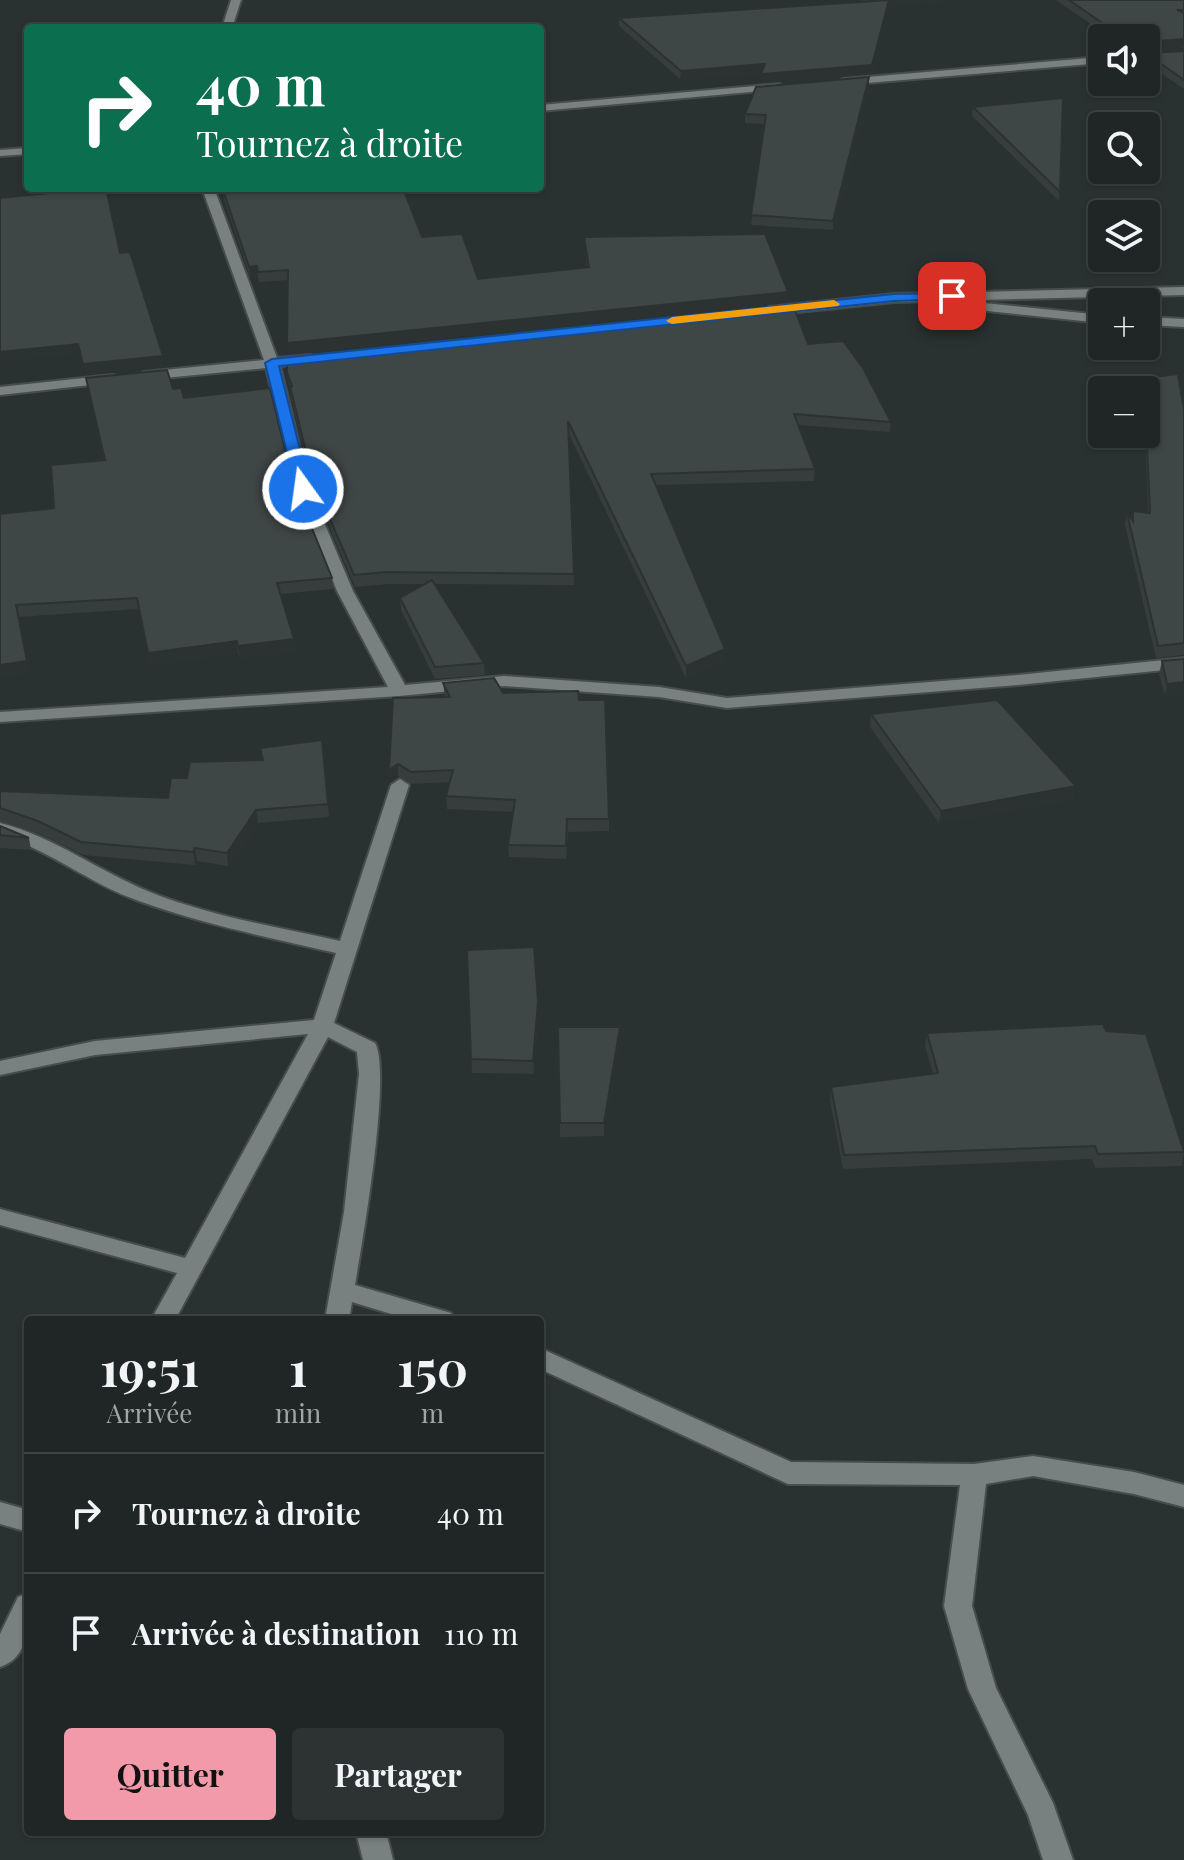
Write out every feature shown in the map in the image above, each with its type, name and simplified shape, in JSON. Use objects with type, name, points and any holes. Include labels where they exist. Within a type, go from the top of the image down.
[{"type":"street","points":[[228,24],[236,0]]},
{"type":"street","points":[[837,82],[1088,61]]},
{"type":"street","points":[[544,108],[790,86]]},
{"type":"street","points":[[0,153],[24,151]]},
{"type":"street","points":[[209,192],[272,363],[303,489],[345,591],[399,691]]},
{"type":"street","points":[[754,312],[894,298],[1184,291]]},
{"type":"street","points":[[894,298],[1088,318]]},
{"type":"street","points":[[1160,322],[1184,323]]},
{"type":"street","points":[[136,377],[318,358]]},
{"type":"street","points":[[0,391],[121,379]]},
{"type":"street","points":[[0,717],[399,691],[504,681],[659,692],[727,703],[1018,680],[1184,663]]},
{"type":"street","points":[[165,1316],[323,1026],[400,785]]},
{"type":"street","points":[[0,829],[37,840],[143,896],[241,925],[346,949]]},
{"type":"street","points":[[0,1068],[95,1048],[323,1026],[367,1048],[370,1074],[356,1212],[338,1316]]},
{"type":"street","points":[[0,1217],[191,1268]]},
{"type":"street","points":[[344,1291],[428,1316]]},
{"type":"street","points":[[544,1360],[788,1473],[974,1475],[1033,1466],[1134,1483],[1184,1496]]},
{"type":"street","points":[[974,1475],[958,1606],[982,1689],[1042,1813],[1058,1860]]},
{"type":"street","points":[[0,1513],[24,1520]]},
{"type":"street","points":[[4,1644],[24,1612]]},
{"type":"street","points":[[372,1836],[378,1860]]},
{"type":"building","points":[[889,0],[872,65],[761,74],[765,64],[681,71],[619,18]]},
{"type":"building","points":[[1069,0],[1184,0],[1184,10],[1177,10],[1184,13],[1184,39],[1160,41],[1160,24],[1104,24]]},
{"type":"building","points":[[1184,51],[1184,80],[1160,63],[1160,52]]},
{"type":"building","points":[[869,77],[833,221],[751,215],[766,115],[745,114],[756,87]]},
{"type":"building","points":[[1063,98],[1060,192],[973,107]]},
{"type":"building","points":[[59,192],[107,192],[120,253],[130,252],[163,356],[83,364],[78,344],[0,352],[0,198]]},
{"type":"building","points":[[224,192],[405,192],[422,237],[462,234],[478,279],[589,267],[584,237],[765,234],[788,292],[287,343],[288,270],[258,272],[257,266],[249,267]]},
{"type":"building","points":[[793,305],[808,344],[843,341],[863,368],[891,422],[794,414],[815,469],[651,474],[725,649],[686,666],[568,421],[574,574],[387,572],[354,575],[312,477],[287,373],[287,358]]},
{"type":"building","points":[[167,370],[173,389],[181,388],[184,398],[270,388],[292,479],[332,578],[277,583],[294,639],[238,646],[237,641],[148,653],[137,598],[16,605],[27,661],[0,665],[0,514],[54,508],[51,465],[105,460],[86,378]]},
{"type":"building","points":[[1178,374],[1184,410],[1184,643],[1158,646],[1127,513],[1133,521],[1133,511],[1150,513],[1147,448],[1160,448],[1160,376]]},
{"type":"building","points":[[432,580],[484,663],[435,667],[400,598]]},
{"type":"building","points":[[1184,659],[1184,682],[1167,684],[1162,661]]},
{"type":"building","points":[[494,678],[503,693],[578,691],[579,700],[605,700],[609,819],[567,819],[566,846],[508,845],[515,800],[446,796],[453,770],[411,772],[398,764],[389,770],[393,698],[450,697],[443,683]]},
{"type":"building","points":[[997,700],[1076,786],[941,811],[871,714]]},
{"type":"building","points":[[322,740],[328,804],[256,810],[227,853],[195,848],[193,852],[81,842],[38,821],[0,808],[0,791],[168,798],[171,778],[187,778],[190,762],[263,760],[260,748]]},
{"type":"building","points":[[0,826],[29,838],[0,835]]},
{"type":"building","points":[[534,947],[538,1001],[533,1061],[471,1059],[467,950]]},
{"type":"building","points":[[1103,1024],[1106,1031],[1146,1034],[1184,1152],[1098,1154],[1095,1146],[844,1155],[831,1087],[938,1073],[927,1033]]},
{"type":"building","points":[[558,1027],[620,1027],[604,1123],[560,1123]]},
{"type":"slow traffic","points":[[672,321],[834,304]]},
{"type":"route","points":[[303,489],[272,363],[894,298],[952,296]]}]
